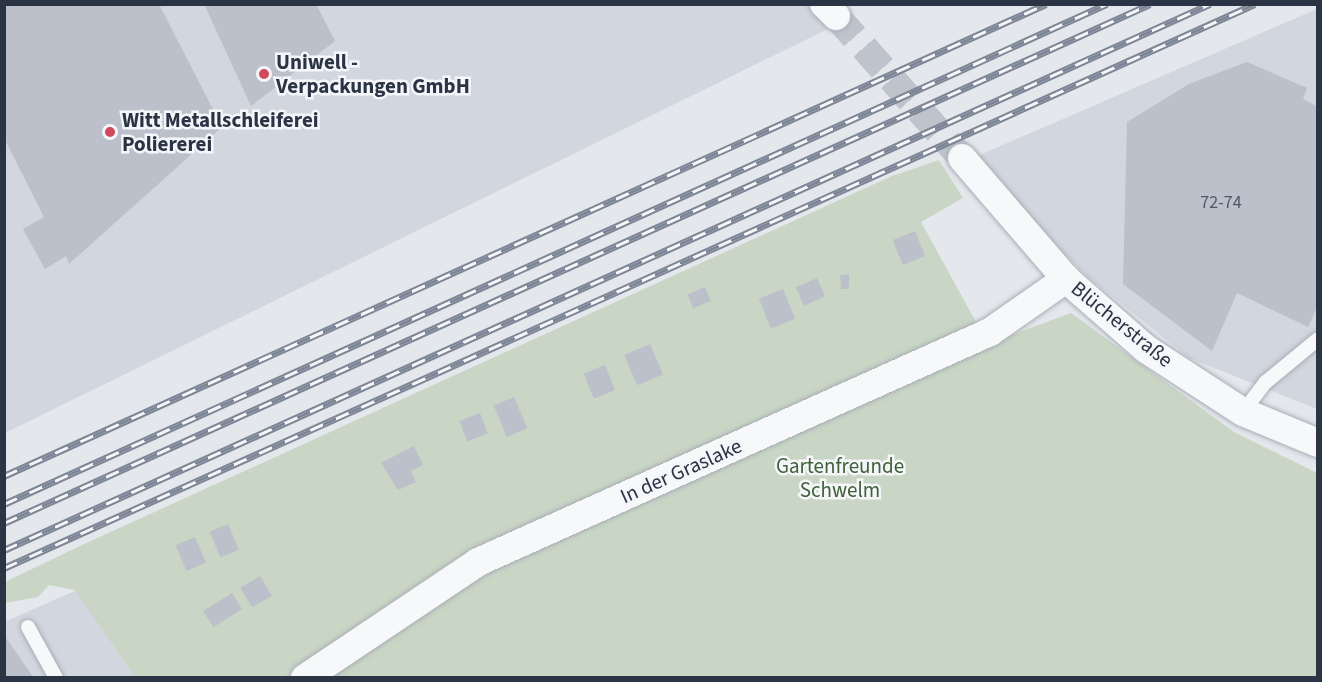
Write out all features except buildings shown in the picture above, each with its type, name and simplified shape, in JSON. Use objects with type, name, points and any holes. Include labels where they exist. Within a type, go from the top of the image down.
[{"type":"street","name":"Blücherstraße","points":[[962,158],[1066,279],[1146,349],[1244,412],[1317,443]]},
{"type":"street","name":"In der Graslake","points":[[305,678],[478,562],[990,332],[1066,279]]},
{"type":"lane","points":[[1244,412],[1266,382],[1317,339]]},
{"type":"lane","points":[[27,627],[56,678]]},
{"type":"shaded area","points":[[815,4],[836,25],[5,433],[5,5]]},
{"type":"shaded area","points":[[1317,9],[1317,409],[1189,358],[1087,276],[968,160]]},
{"type":"shaded area","points":[[77,590],[136,677],[5,677],[4,622]]},
{"type":"green space","name":"Gartenfreunde Schwelm","points":[[939,160],[963,198],[921,222],[988,344],[1071,313],[1234,432],[1317,473],[1317,677],[135,677],[75,590],[49,585],[38,597],[5,603],[5,582],[82,545],[892,176]]},
{"type":"tunnel","points":[[836,16],[962,158]]},
{"type":"railway","points":[[4,476],[1046,4]]},
{"type":"railway","points":[[4,504],[1107,4]]},
{"type":"railway","points":[[4,523],[1150,4]]},
{"type":"railway","points":[[4,550],[1210,4]]},
{"type":"railway","points":[[4,568],[1255,4]]},
{"type":"place","name":"Uniwell - Verpackungen GmbH","points":[[264,74]]},
{"type":"place","name":"Witt Metallschleiferei Poliererei","points":[[110,132]]}]
